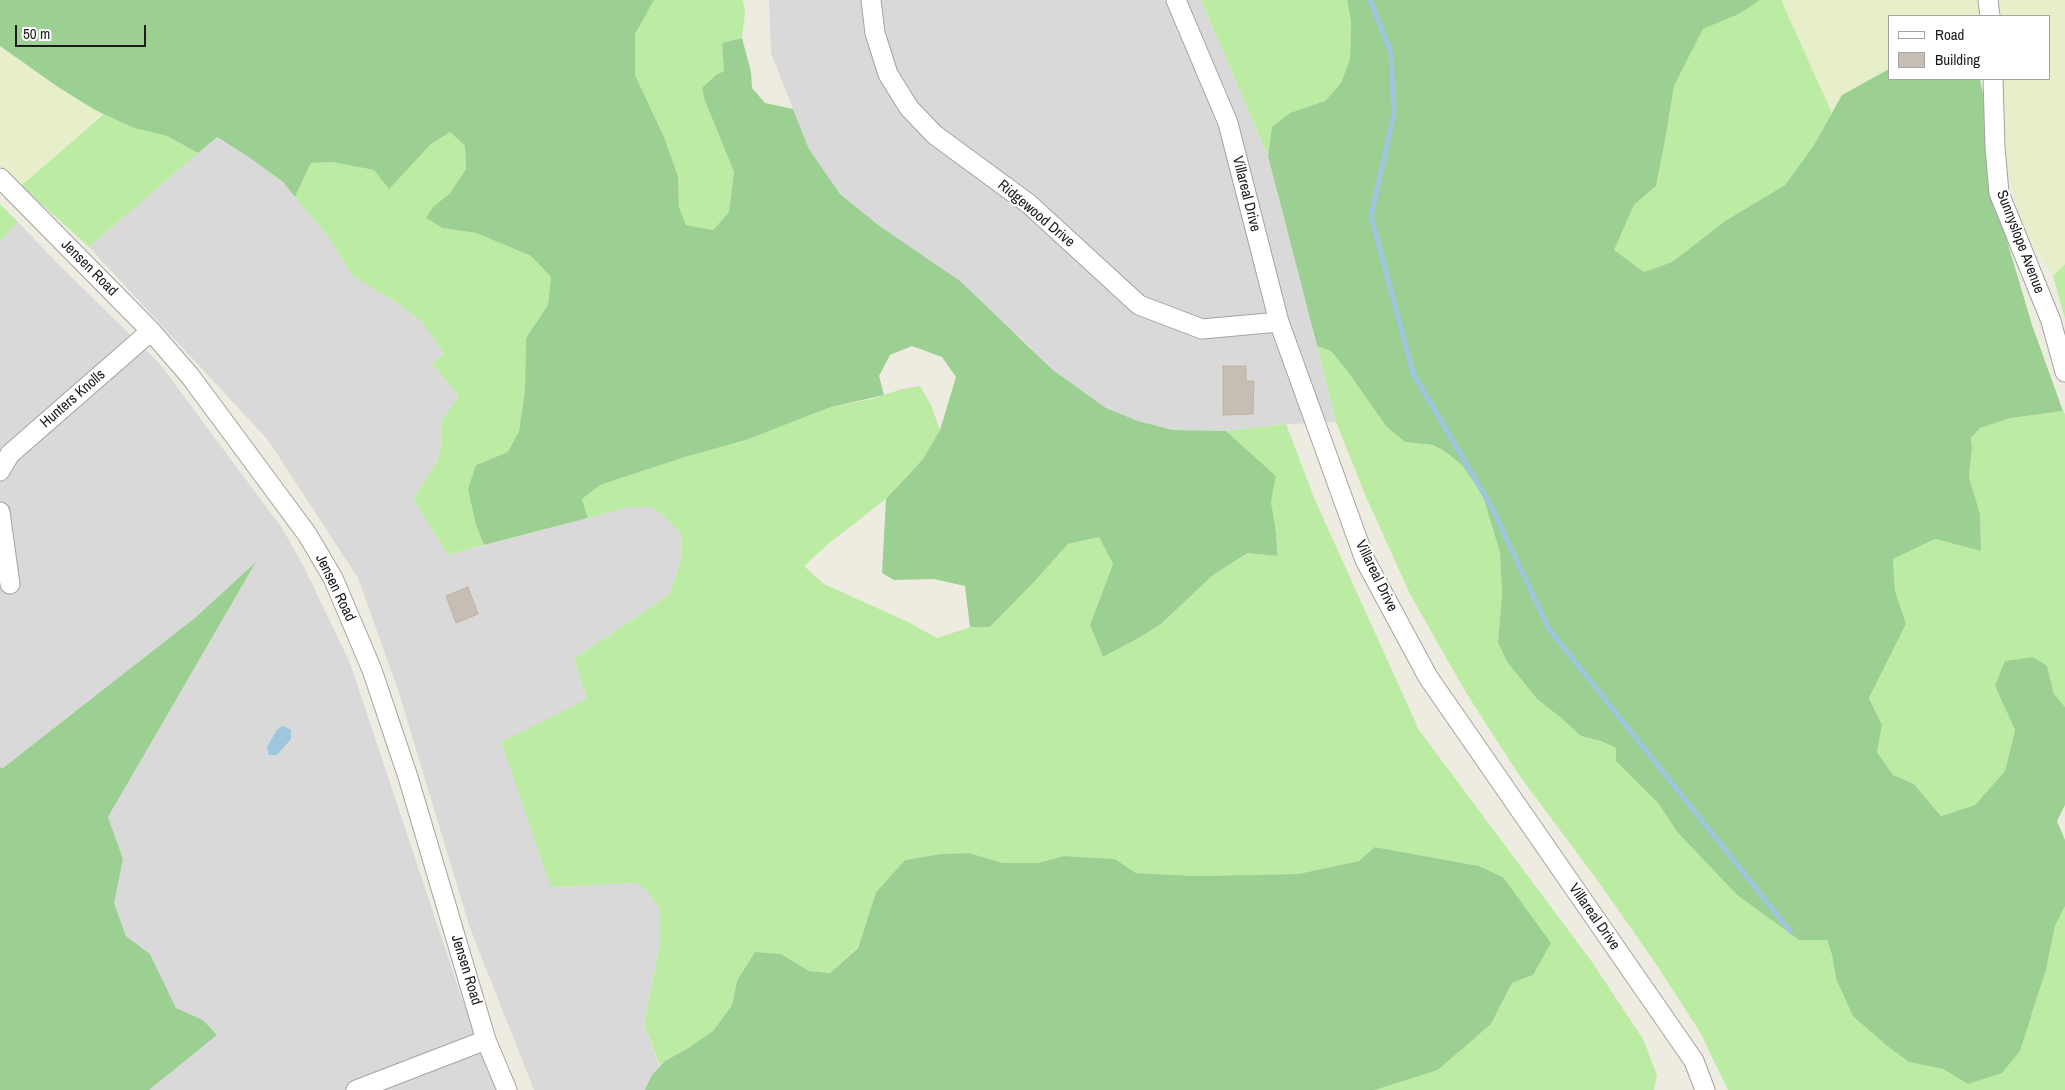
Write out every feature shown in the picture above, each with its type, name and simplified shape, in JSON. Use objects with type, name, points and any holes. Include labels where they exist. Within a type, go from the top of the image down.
[{"type":"street","name":"Ridgewood Drive","points":[[871,0],[875,33],[888,74],[909,108],[935,135],[1029,204],[1139,305],[1202,329],[1279,322]]},
{"type":"street","name":"Villareal Drive","points":[[1176,0],[1228,123],[1279,322],[1365,560],[1428,677],[1694,1060],[1705,1090]]},
{"type":"street","points":[[1988,0],[1990,15]]},
{"type":"street","name":"Sunnyslope Avenue","points":[[1993,80],[1994,147],[1999,193],[2051,321],[2065,372]]},
{"type":"street","name":"Jensen Road","points":[[0,178],[151,331],[190,376],[307,534],[333,578],[372,670],[408,777],[486,1040],[507,1090]]},
{"type":"street","name":"Hunters Knolls","points":[[0,471],[10,454],[151,331]]},
{"type":"street","points":[[0,512],[10,584]]},
{"type":"street","points":[[356,1090],[486,1040]]},
{"type":"shaded area","points":[[769,0],[1201,0],[1268,156],[1336,422],[1286,424],[1226,431],[1173,430],[1138,421],[1106,408],[1053,370],[1020,337],[840,194],[809,149],[771,53]]},
{"type":"shaded area","points":[[216,137],[250,158],[283,182],[330,239],[352,276],[396,302],[421,321],[444,353],[432,364],[459,396],[442,420],[442,444],[438,460],[413,499],[448,555],[629,507],[651,507],[665,517],[682,535],[681,560],[669,595],[574,659],[587,699],[551,887],[637,883],[648,892],[660,909],[660,945],[644,1024],[668,1090],[534,1090],[470,928],[399,693],[358,578],[268,440],[89,247]]},
{"type":"shaded area","points":[[18,222],[159,363],[282,528],[303,565],[350,663],[460,993],[498,1090],[149,1090],[217,1035],[203,1020],[176,1008],[150,954],[126,936],[114,903],[123,859],[108,817],[255,564],[196,617],[3,768],[0,767],[0,241]]},
{"type":"green space","points":[[0,0],[654,0],[635,34],[635,75],[664,137],[678,176],[679,207],[686,225],[713,230],[729,212],[734,172],[705,101],[702,88],[716,75],[724,71],[722,43],[742,38],[751,72],[752,88],[765,103],[793,109],[809,149],[840,194],[881,227],[960,281],[1053,370],[1106,408],[1138,421],[1173,430],[1226,431],[1276,476],[1271,502],[1278,556],[1248,553],[1213,575],[1161,624],[1103,657],[1090,625],[1113,564],[1099,537],[1068,544],[990,627],[970,627],[965,586],[934,579],[894,580],[882,573],[886,499],[923,459],[940,430],[956,377],[942,357],[912,346],[890,355],[879,376],[884,395],[831,407],[746,440],[685,457],[600,485],[582,499],[588,518],[484,545],[476,525],[468,489],[476,465],[508,452],[519,431],[525,389],[526,338],[548,305],[551,277],[531,256],[476,233],[443,228],[426,218],[433,207],[450,193],[466,169],[465,146],[450,132],[431,144],[389,189],[374,170],[332,162],[311,163],[295,197],[283,182],[217,137],[198,153],[167,136],[134,128],[95,110],[58,87],[0,46]]},
{"type":"green space","points":[[654,0],[743,0],[745,13],[742,38],[722,43],[724,71],[716,75],[705,101],[734,172],[729,212],[713,230],[686,225],[679,207],[678,176],[664,137],[635,75],[634,34]]},
{"type":"green space","points":[[1201,0],[1347,0],[1351,21],[1350,59],[1341,83],[1325,101],[1291,113],[1272,127],[1268,156]]},
{"type":"green space","points":[[1347,0],[1760,0],[1739,14],[1703,29],[1674,86],[1656,186],[1634,205],[1614,250],[1644,272],[1672,262],[1725,221],[1785,185],[1814,145],[1842,95],[1888,70],[1888,80],[1980,80],[1986,110],[1991,187],[2032,325],[2063,411],[2011,418],[1980,428],[1971,438],[1972,448],[1969,477],[1980,514],[1981,551],[1935,539],[1893,559],[1895,591],[1906,624],[1869,698],[1882,725],[1877,752],[1893,775],[1914,784],[1941,816],[1975,805],[2005,771],[2015,730],[1995,686],[2005,661],[2033,657],[2047,666],[2054,694],[2065,707],[2065,805],[2057,821],[2065,840],[2065,906],[2055,926],[2046,970],[2020,1051],[2002,1073],[1968,1084],[1943,1069],[1909,1062],[1887,1046],[1853,1016],[1836,979],[1827,940],[1799,940],[1737,895],[1678,833],[1658,803],[1616,761],[1616,748],[1601,741],[1581,736],[1537,699],[1507,662],[1498,643],[1502,593],[1500,553],[1483,496],[1462,465],[1443,450],[1433,445],[1405,442],[1386,426],[1331,351],[1317,346],[1268,156],[1272,127],[1290,113],[1325,101],[1341,83],[1350,59],[1351,21]]},
{"type":"green space","points":[[1760,0],[1781,0],[1832,113],[1814,145],[1785,185],[1725,221],[1672,262],[1644,272],[1613,250],[1634,205],[1656,186],[1674,86],[1703,29],[1739,14]]},
{"type":"green space","points":[[1781,0],[2065,0],[2065,264],[2053,276],[2023,230],[2007,172],[2002,80],[2050,80],[2050,15],[1888,15],[1888,70],[1842,95],[1832,113]]},
{"type":"green space","points":[[0,46],[58,87],[104,114],[21,186],[0,166]]},
{"type":"green space","points":[[104,114],[134,128],[167,136],[198,153],[89,247],[21,186]]},
{"type":"green space","points":[[450,132],[465,146],[466,169],[450,193],[433,207],[443,228],[476,233],[531,256],[551,277],[548,305],[526,338],[525,389],[519,431],[509,452],[476,465],[476,525],[484,545],[448,555],[413,499],[438,460],[442,444],[442,420],[459,396],[432,364],[444,353],[421,321],[396,302],[352,276],[330,239],[295,197],[311,163],[332,162],[374,170],[389,188],[431,144]]},
{"type":"green space","points":[[0,204],[18,222],[0,241]]},
{"type":"green space","points":[[2065,264],[2065,319],[2053,276]]},
{"type":"green space","points":[[1317,346],[1331,351],[1386,426],[1405,442],[1433,445],[1443,450],[1462,465],[1483,496],[1500,553],[1502,593],[1498,643],[1507,662],[1523,682],[1537,699],[1561,717],[1581,736],[1601,741],[1616,748],[1617,761],[1658,803],[1678,833],[1737,895],[1799,940],[1827,940],[1836,979],[1871,1031],[1887,1046],[1909,1062],[1943,1069],[1968,1084],[2032,1015],[2046,970],[2055,926],[2065,906],[2065,1090],[1728,1090],[1700,1032],[1654,961],[1595,877],[1519,775],[1465,691],[1410,594],[1367,499],[1336,422]]},
{"type":"green space","points":[[920,386],[931,405],[940,430],[923,459],[886,499],[828,544],[804,566],[824,584],[908,622],[937,638],[970,627],[990,627],[1068,544],[1099,537],[1113,564],[1090,625],[1103,657],[1161,624],[1213,575],[1249,553],[1278,556],[1271,502],[1276,476],[1226,431],[1286,424],[1315,500],[1419,730],[1592,962],[1643,1039],[1657,1075],[1654,1090],[1375,1090],[1438,1070],[1491,1024],[1512,983],[1533,975],[1503,877],[1479,866],[1376,847],[1359,861],[1298,874],[1195,876],[1136,873],[1115,859],[1064,856],[1038,863],[1003,863],[969,853],[941,854],[905,860],[876,892],[858,947],[830,973],[809,971],[781,954],[737,981],[732,1005],[713,1031],[660,1066],[644,1024],[660,945],[660,909],[648,892],[637,883],[551,887],[501,742],[587,699],[574,659],[669,595],[681,560],[682,535],[665,517],[651,507],[629,507],[588,518],[582,499],[600,485],[685,457],[746,440],[831,407],[872,399],[902,389]]},
{"type":"green space","points":[[2063,411],[2065,414],[2065,707],[2054,694],[2047,666],[1995,686],[2015,730],[2005,771],[1975,805],[1941,816],[1914,784],[1893,775],[1877,752],[1882,725],[1869,698],[1906,624],[1895,591],[1893,559],[1935,539],[1981,551],[1980,514],[1969,477],[1972,448],[1971,438],[1980,428],[2011,418]]},
{"type":"green space","points":[[256,562],[108,817],[123,859],[114,903],[126,936],[150,954],[176,1008],[203,1020],[217,1035],[149,1090],[0,1090],[0,767],[3,768],[196,617]]},
{"type":"green space","points":[[1375,847],[1479,866],[1503,877],[1551,943],[1533,975],[1512,983],[1491,1024],[1438,1070],[1375,1090],[645,1090],[652,1075],[665,1061],[713,1031],[732,1005],[737,981],[755,952],[781,954],[809,971],[830,973],[858,948],[876,892],[905,860],[941,854],[969,853],[1003,863],[1038,863],[1064,856],[1115,859],[1136,873],[1195,876],[1298,874],[1359,861]]},
{"type":"water","points":[[283,726],[291,730],[291,739],[277,755],[269,755],[268,745],[277,730]]},
{"type":"building","points":[[1223,366],[1246,366],[1246,381],[1254,381],[1253,414],[1223,415]]},
{"type":"building","points":[[468,587],[478,614],[456,623],[446,596]]},
{"type":"waterway","points":[[1370,0],[1391,53],[1394,114],[1371,216],[1413,373],[1492,508],[1549,629],[1790,931]]}]
